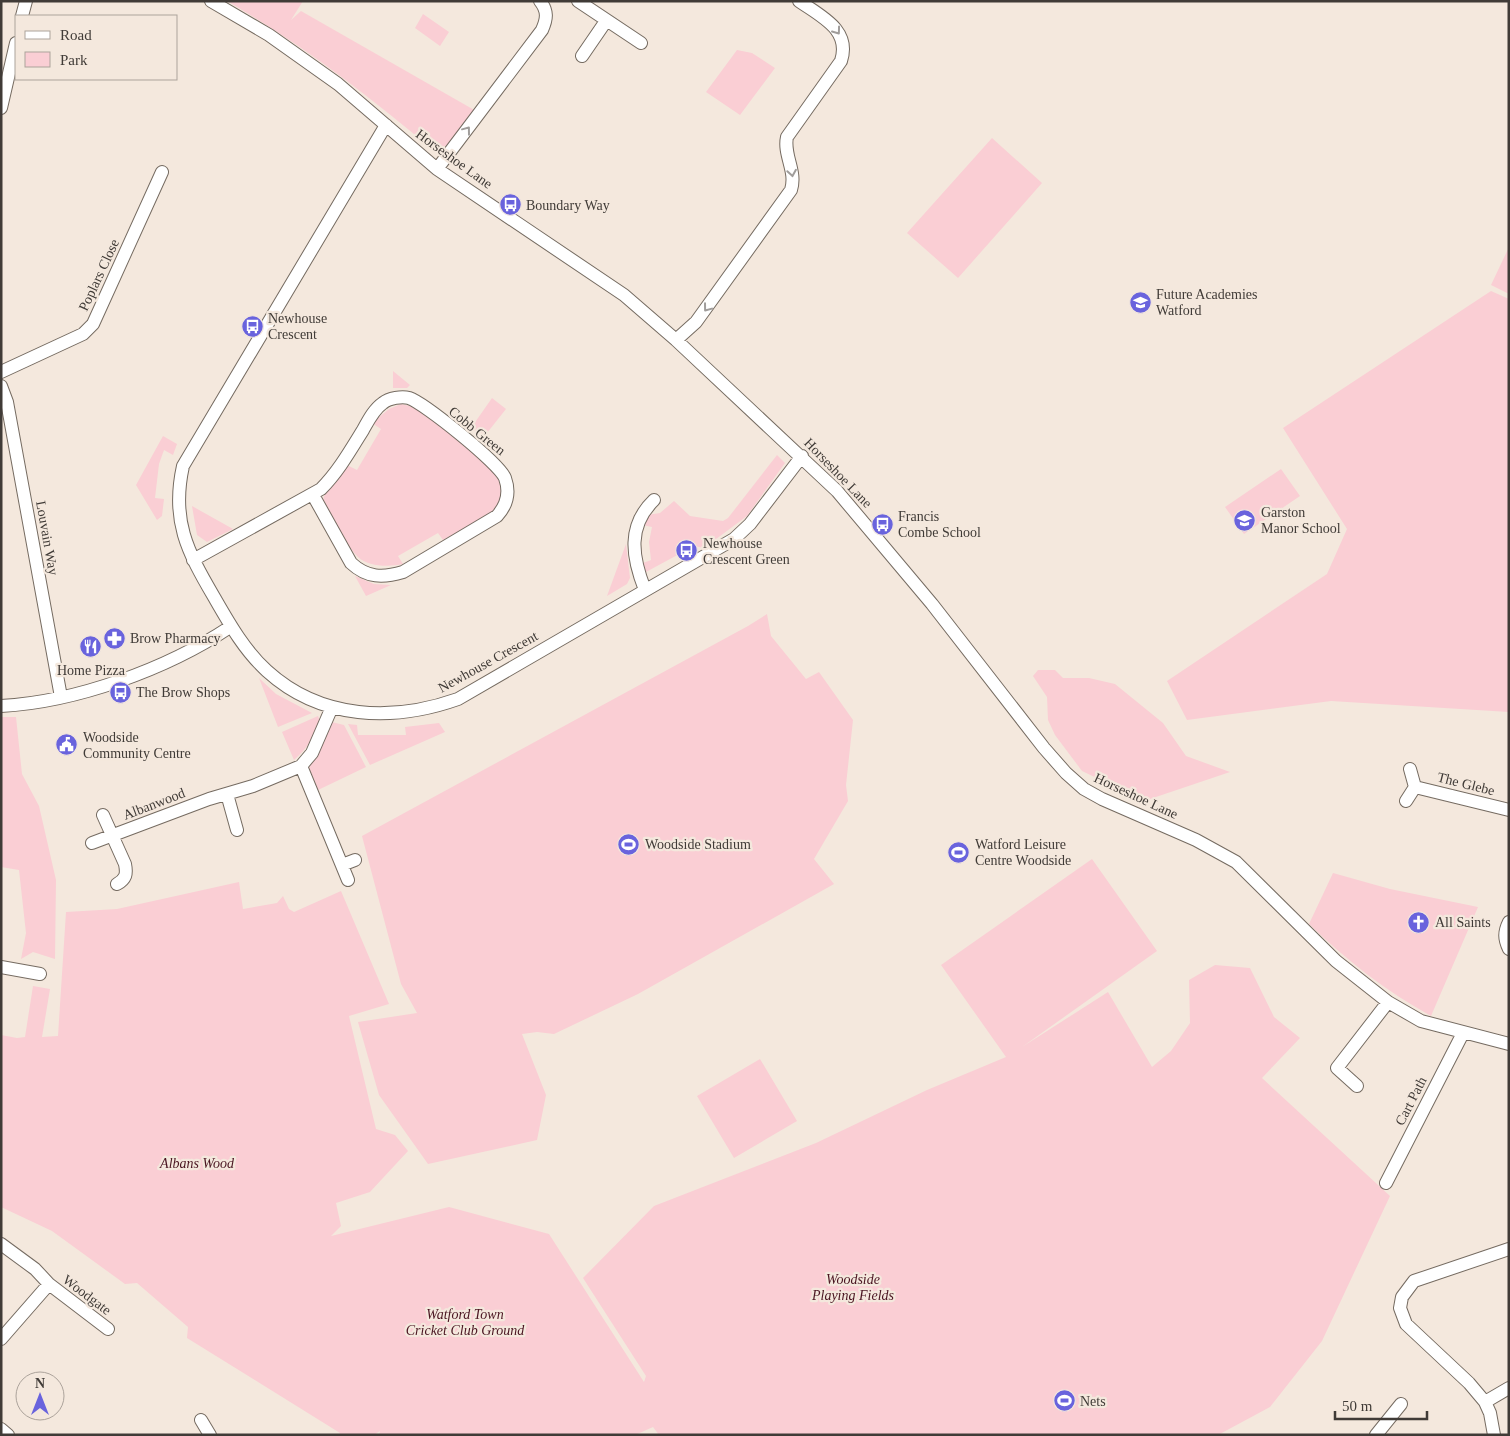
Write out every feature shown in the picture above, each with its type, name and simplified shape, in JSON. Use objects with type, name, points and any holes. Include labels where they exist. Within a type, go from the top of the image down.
[{"type":"street","points":[[22,15],[26,1]]},
{"type":"street","name":"Horseshoe Lane","points":[[212,1],[273,38],[338,84],[437,169],[624,295],[676,340],[802,456],[837,491],[888,550],[1044,748],[1066,773],[1102,799],[1196,840],[1236,862],[1336,961],[1388,1002],[1421,1021],[1509,1044]]},
{"type":"street","points":[[578,1],[641,43]]},
{"type":"street","points":[[676,340],[696,322],[791,190],[793,176],[786,151],[787,137],[817,92],[827,83],[841,62],[843,54],[841,34],[836,27],[799,1]]},
{"type":"street","points":[[437,169],[542,30],[546,18],[542,2]]},
{"type":"street","points":[[582,56],[606,21]]},
{"type":"street","points":[[1,108],[15,47]]},
{"type":"street","name":"Newhouse Crescent","points":[[386,125],[196,441],[183,466],[177,499],[182,532],[193,560],[230,627],[266,670],[287,685],[332,707],[382,715],[410,713],[458,699],[734,538],[750,524],[802,456]]},
{"type":"street","name":"Poplars Close","points":[[1,372],[83,334],[93,324],[162,172]]},
{"type":"street","name":"Louvain Way","points":[[2,391],[61,697]]},
{"type":"street","name":"Cobb Green","points":[[193,560],[312,495],[334,476],[383,402],[406,398],[417,401],[500,468],[507,487],[504,508],[497,516],[402,572],[386,577],[360,572],[351,563],[312,495]]},
{"type":"street","points":[[645,590],[637,566],[634,537],[641,512],[654,500]]},
{"type":"street","points":[[1,706],[61,697],[126,678],[175,657],[230,627]]},
{"type":"street","points":[[332,707],[312,753],[302,766],[348,880]]},
{"type":"street","name":"Albanwood","points":[[92,843],[302,766]]},
{"type":"street","name":"The Glebe","points":[[1406,801],[1415,787],[1410,769]]},
{"type":"street","name":"The Glebe","points":[[1415,787],[1509,810]]},
{"type":"street","points":[[227,794],[238,830]]},
{"type":"street","points":[[103,814],[122,854],[126,873],[124,880],[117,884]]},
{"type":"street","points":[[342,865],[355,860]]},
{"type":"street","points":[[1509,922],[1505,929],[1505,942],[1509,949]]},
{"type":"street","points":[[1,967],[40,974]]},
{"type":"street","points":[[1357,1086],[1336,1068],[1388,1002]]},
{"type":"street","name":"Cart Path","points":[[1386,1183],[1463,1033]]},
{"type":"street","name":"Woodgate","points":[[1,1244],[34,1269],[48,1284],[108,1330]]},
{"type":"street","points":[[1494,1435],[1490,1413],[1485,1402],[1469,1383],[1406,1324],[1400,1308],[1402,1297],[1414,1281],[1509,1249]]},
{"type":"street","name":"Woodgate","points":[[1,1339],[48,1284]]},
{"type":"street","points":[[1485,1402],[1509,1388]]},
{"type":"street","points":[[1376,1435],[1401,1404]]},
{"type":"street","points":[[201,1420],[210,1435]]},
{"type":"street","points":[[1,1429],[8,1435]]},
{"type":"green space","points":[[227,1],[303,1],[291,20],[301,11],[476,111],[452,141],[440,149],[433,150],[333,71],[254,17]]},
{"type":"green space","points":[[423,14],[449,32],[440,46],[415,28]]},
{"type":"green space","points":[[737,50],[752,53],[775,68],[740,115],[706,92]]},
{"type":"green space","points":[[992,138],[1042,183],[958,278],[907,233]]},
{"type":"green space","points":[[1509,247],[1509,294],[1491,285]]},
{"type":"green space","points":[[1491,291],[1509,299],[1509,712],[1331,701],[1187,720],[1167,681],[1327,574],[1347,529],[1283,428]]},
{"type":"green space","points":[[393,371],[410,385],[407,388],[393,388]]},
{"type":"green space","points":[[492,398],[506,409],[483,438],[471,428]]},
{"type":"green space","points":[[401,404],[414,407],[490,464],[504,488],[497,510],[443,540],[438,533],[398,556],[403,564],[392,566],[367,563],[358,557],[349,546],[323,500],[325,493],[347,465],[357,470],[381,429],[372,423],[389,409]]},
{"type":"green space","points":[[163,436],[177,444],[173,455],[164,450],[159,464],[155,498],[164,499],[162,516],[157,520],[136,485]]},
{"type":"green space","points":[[777,455],[785,463],[747,516],[704,548],[694,546],[646,572],[643,563],[651,560],[649,542],[652,527],[642,525],[647,515],[660,513],[674,501],[690,516],[723,521],[728,518]]},
{"type":"green space","points":[[1281,469],[1300,496],[1244,534],[1225,507]]},
{"type":"green space","points":[[192,506],[233,529],[207,542],[197,535]]},
{"type":"green space","points":[[626,544],[630,578],[627,584],[607,596]]},
{"type":"green space","points":[[355,576],[374,584],[391,585],[366,596]]},
{"type":"green space","name":"Woodside Stadium","points":[[767,614],[771,636],[806,679],[819,672],[853,720],[846,785],[848,801],[814,859],[834,884],[638,994],[554,1034],[537,1032],[522,1034],[546,1095],[537,1140],[428,1164],[379,1095],[358,1022],[417,1013],[401,984],[362,836]]},
{"type":"green space","points":[[1038,670],[1055,670],[1063,678],[1089,678],[1115,684],[1163,723],[1186,756],[1230,772],[1150,799],[1107,783],[1082,771],[1055,735],[1048,720],[1047,697],[1033,676]]},
{"type":"green space","points":[[259,678],[276,694],[312,713],[278,727]]},
{"type":"green space","points":[[318,716],[320,721],[313,737],[303,752],[294,760],[282,732]]},
{"type":"green space","points":[[1,717],[16,717],[22,774],[39,806],[56,880],[55,959],[33,952],[21,959],[26,933],[19,870],[1,867]]},
{"type":"green space","points":[[332,722],[344,725],[366,767],[318,790],[309,768]]},
{"type":"green space","points":[[439,723],[445,732],[370,765],[348,724],[357,725],[358,735],[406,735],[405,727]]},
{"type":"green space","points":[[1092,859],[1157,951],[1022,1047],[1108,992],[1152,1067],[1171,1051],[1190,1023],[1189,980],[1215,965],[1250,968],[1274,1017],[1300,1038],[1262,1078],[1390,1196],[1322,1341],[1270,1407],[1218,1435],[659,1435],[653,1427],[635,1435],[379,1435],[380,1431],[374,1435],[339,1435],[340,1433],[187,1338],[188,1327],[137,1283],[125,1284],[52,1231],[1,1207],[1,1035],[17,1038],[25,1037],[33,986],[50,989],[42,1037],[58,1036],[66,912],[117,909],[239,882],[243,909],[277,903],[283,896],[289,909],[294,912],[341,891],[389,1004],[349,1016],[376,1129],[395,1135],[408,1151],[370,1192],[336,1203],[341,1226],[331,1236],[449,1207],[549,1234],[644,1382],[646,1376],[583,1278],[654,1206],[816,1143],[927,1090],[1006,1057],[941,965]]},
{"type":"green space","points":[[1333,873],[1390,889],[1478,907],[1431,1016],[1367,974],[1309,924]]},
{"type":"green space","points":[[760,1059],[797,1121],[734,1158],[697,1096]]},
{"type":"place","name":"Boundary Way","points":[[510,205]]},
{"type":"place","name":"Future Academies Watford","points":[[1140,302]]},
{"type":"place","name":"Newhouse Crescent","points":[[252,326]]},
{"type":"place","name":"Garston Manor School","points":[[1245,520]]},
{"type":"place","name":"Francis Combe School","points":[[882,524]]},
{"type":"place","name":"Newhouse Crescent Green","points":[[687,551]]},
{"type":"place","name":"Brow Pharmacy","points":[[114,638]]},
{"type":"place","name":"Home Pizza","points":[[91,647]]},
{"type":"place","name":"The Brow Shops","points":[[120,692]]},
{"type":"place","name":"Woodside Community Centre","points":[[67,745]]},
{"type":"place","name":"Woodside Stadium","points":[[629,844]]},
{"type":"place","name":"Watford Leisure Centre Woodside","points":[[959,852]]},
{"type":"place","name":"All Saints","points":[[1419,922]]},
{"type":"place","name":"Nets","points":[[1064,1401]]},
{"type":"park label","name":"Albans Wood","points":[[197,1163]]},
{"type":"park label","name":"Woodside Playing Fields","points":[[853,1288]]},
{"type":"park label","name":"Watford Town Cricket Club Ground","points":[[465,1322]]}]
